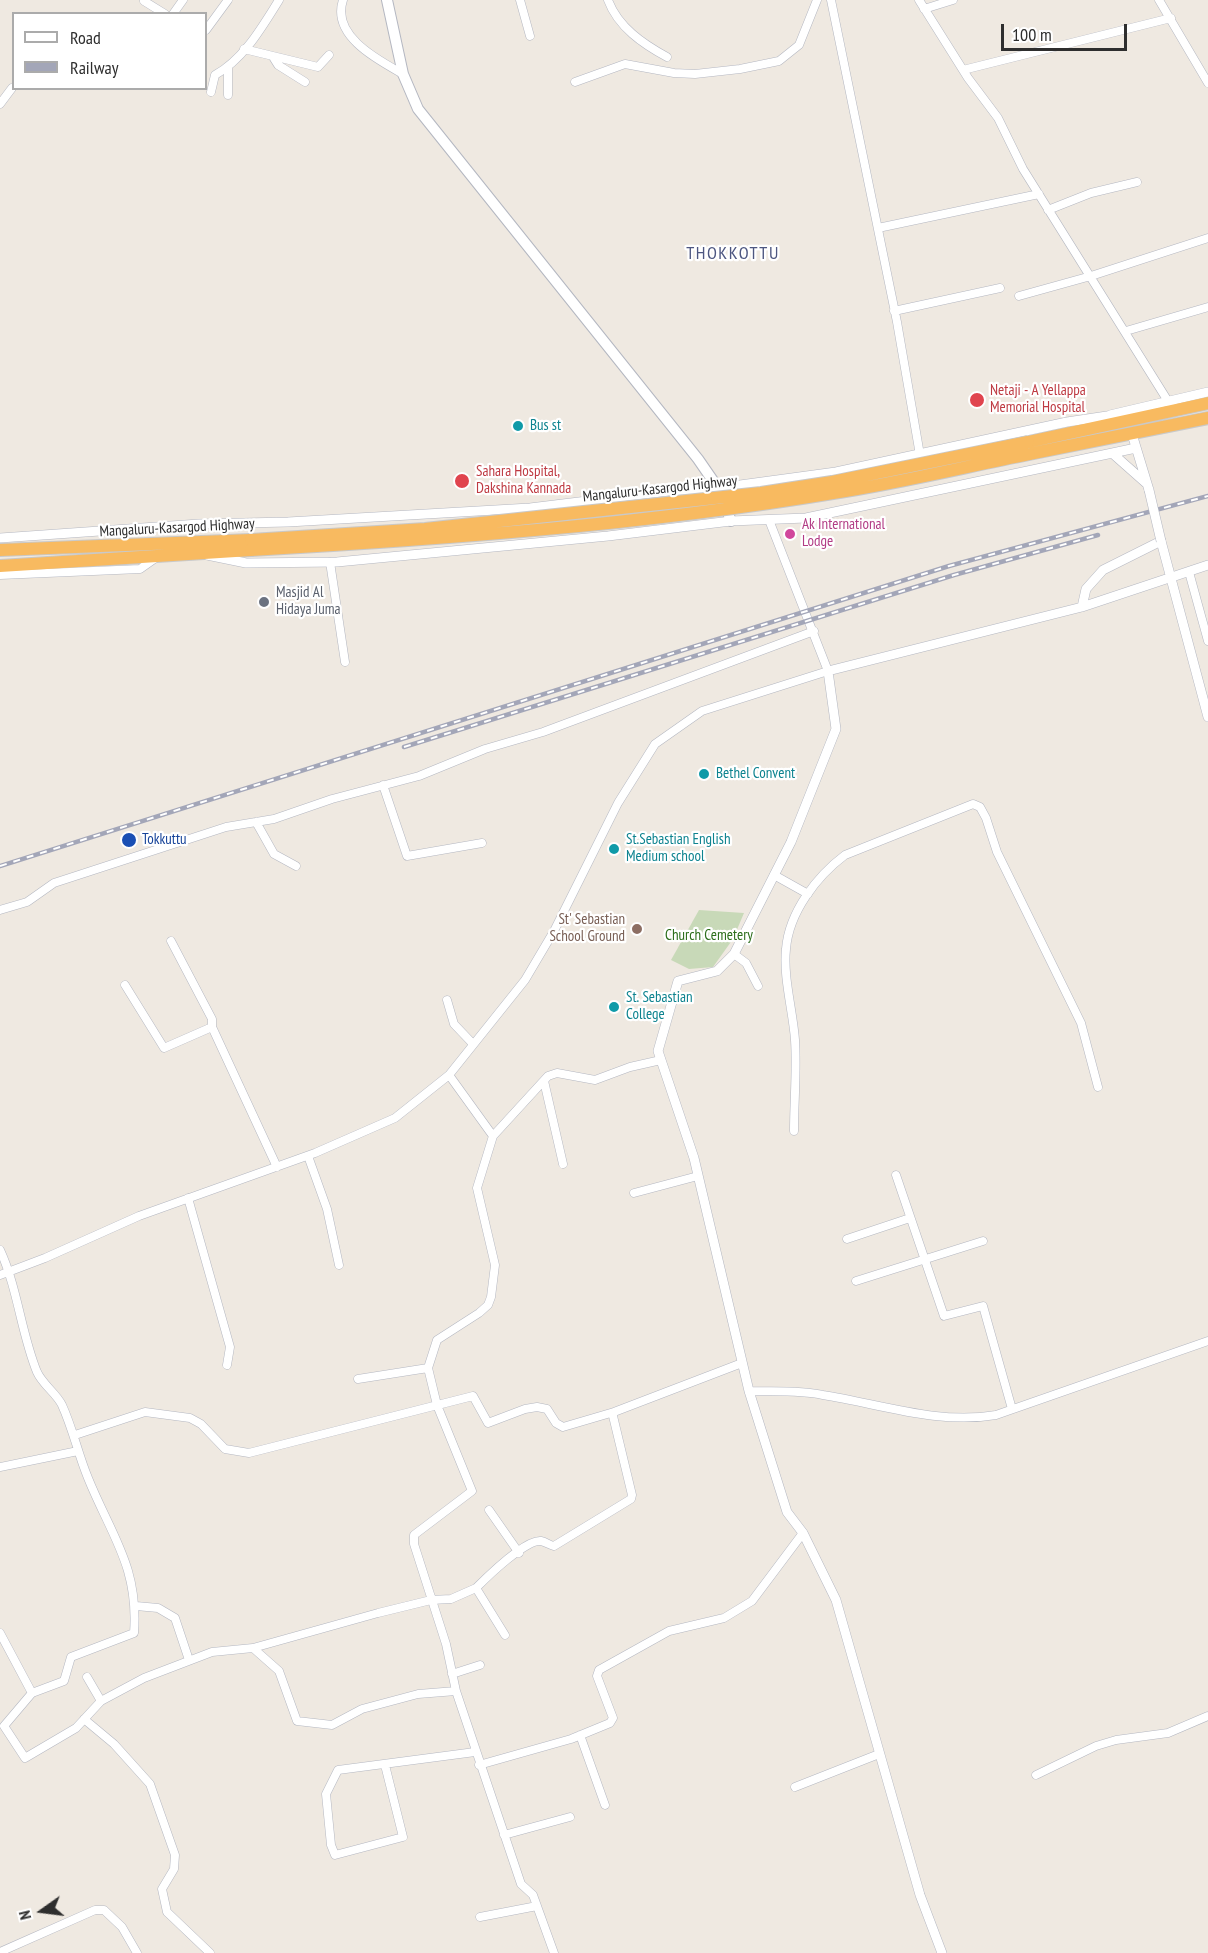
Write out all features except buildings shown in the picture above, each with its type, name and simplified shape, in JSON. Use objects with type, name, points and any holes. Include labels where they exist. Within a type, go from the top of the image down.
[{"type":"highway","name":"Mangaluru-Kasargod Highway","points":[[0,550],[431,540],[694,513],[834,493],[1029,448],[1126,421],[1171,405],[1208,403]]},
{"type":"highway","name":"Mangaluru-Kasargod Highway","points":[[1029,448],[1132,434],[1208,418]]},
{"type":"highway","name":"Mangaluru-Kasargod Highway","points":[[0,566],[201,554],[251,545]]},
{"type":"main road","points":[[387,0],[403,74],[418,109],[698,459],[718,488],[731,521]]},
{"type":"street","points":[[207,29],[228,0]]},
{"type":"street","points":[[212,92],[215,75],[228,68],[279,0]]},
{"type":"street","points":[[343,0],[341,7],[349,37],[374,58],[403,74]]},
{"type":"street","points":[[520,0],[530,36]]},
{"type":"street","points":[[609,0],[620,21],[639,42],[667,57]]},
{"type":"street","points":[[575,82],[626,64],[674,73],[694,74],[740,69],[779,61],[799,45],[817,0]]},
{"type":"street","points":[[831,0],[878,228],[920,454]]},
{"type":"street","points":[[919,0],[963,70],[998,118],[1048,210],[1171,405]]},
{"type":"street","points":[[924,9],[953,0]]},
{"type":"street","points":[[1159,0],[1208,83]]},
{"type":"street","points":[[144,1],[162,12]]},
{"type":"street","points":[[963,70],[1171,18]]},
{"type":"street","points":[[244,49],[318,67],[329,54]]},
{"type":"street","points":[[273,57],[278,65],[305,82]]},
{"type":"street","points":[[228,68],[228,95]]},
{"type":"street","points":[[0,104],[12,88]]},
{"type":"street","points":[[1048,210],[1091,193],[1137,182]]},
{"type":"street","points":[[878,228],[1039,194]]},
{"type":"street","points":[[1019,296],[1091,276],[1208,238]]},
{"type":"street","points":[[894,311],[1000,288]]},
{"type":"street","points":[[1126,331],[1208,307]]},
{"type":"street","points":[[0,538],[199,524],[288,522],[530,508],[669,490],[718,488],[836,472],[1016,432],[1171,405],[1208,392]]},
{"type":"street","points":[[1107,416],[1126,421]]},
{"type":"street","points":[[1132,434],[1208,717]]},
{"type":"street","points":[[201,554],[246,562],[330,562],[608,536],[731,521],[806,518],[1136,448]]},
{"type":"street","points":[[1112,453],[1148,488]]},
{"type":"street","points":[[769,520],[828,671],[836,729],[791,842],[734,954],[717,971],[678,981],[658,1051],[694,1158],[749,1391],[788,1512],[803,1533],[836,1600],[920,1896],[942,1953]]},
{"type":"street","points":[[1082,607],[1086,589],[1103,570],[1161,541]]},
{"type":"street","points":[[0,575],[140,568],[158,556]]},
{"type":"street","points":[[330,562],[345,662]]},
{"type":"street","points":[[0,1275],[139,1216],[308,1156],[395,1118],[449,1075],[525,980],[554,931],[618,803],[655,744],[702,711],[828,671],[1082,607],[1208,565]]},
{"type":"street","points":[[1189,572],[1208,641]]},
{"type":"street","points":[[0,910],[27,902],[54,882],[226,827],[256,822],[419,776],[484,749],[543,732],[814,631]]},
{"type":"street","points":[[383,785],[407,856],[482,843]]},
{"type":"street","points":[[794,1131],[795,1042],[786,951],[789,928],[808,894],[832,864],[845,855],[957,808],[973,804],[980,807],[997,852],[1081,1023],[1098,1087]]},
{"type":"street","points":[[256,822],[274,854],[296,866]]},
{"type":"street","points":[[774,875],[808,894]]},
{"type":"street","points":[[171,941],[212,1019],[212,1027],[277,1167]]},
{"type":"street","points":[[734,954],[746,963],[758,986]]},
{"type":"street","points":[[124,984],[164,1047],[172,1046],[212,1027]]},
{"type":"street","points":[[447,1000],[454,1024],[473,1044]]},
{"type":"street","points":[[554,1953],[533,1895],[521,1884],[479,1765],[414,1535],[472,1491],[437,1405],[428,1368],[436,1340],[479,1313],[488,1305],[491,1296],[495,1265],[477,1188],[493,1136],[548,1076],[557,1073],[595,1080],[630,1067],[661,1060]]},
{"type":"street","points":[[449,1075],[493,1136]]},
{"type":"street","points":[[544,1081],[563,1164]]},
{"type":"street","points":[[308,1156],[327,1209],[339,1265]]},
{"type":"street","points":[[896,1175],[944,1316],[983,1306],[1012,1409]]},
{"type":"street","points":[[634,1193],[698,1176]]},
{"type":"street","points":[[188,1198],[230,1347],[227,1365]]},
{"type":"street","points":[[847,1239],[910,1218]]},
{"type":"street","points":[[856,1281],[982,1241]]},
{"type":"street","points":[[0,1250],[10,1271],[37,1373],[61,1402],[75,1435],[78,1451],[131,1573],[136,1605],[134,1633],[71,1657],[64,1681],[32,1694],[2,1727],[25,1758],[76,1728],[100,1701],[144,1678],[212,1652],[253,1648],[431,1600],[451,1599],[476,1588],[493,1571],[538,1541],[554,1545],[632,1498],[613,1416],[615,1412]]},
{"type":"street","points":[[749,1391],[820,1394],[944,1417],[979,1418],[1012,1409],[1208,1341]]},
{"type":"street","points":[[75,1435],[145,1412],[190,1418],[201,1424],[225,1449],[249,1453],[473,1396],[488,1423],[525,1409],[543,1407],[563,1427],[615,1412],[742,1363]]},
{"type":"street","points":[[358,1379],[428,1368]]},
{"type":"street","points":[[0,1467],[78,1451]]},
{"type":"street","points":[[489,1510],[519,1553]]},
{"type":"street","points":[[479,1765],[580,1735],[610,1723],[613,1718],[597,1676],[599,1670],[669,1631],[724,1618],[752,1601],[803,1533]]},
{"type":"street","points":[[476,1588],[505,1635]]},
{"type":"street","points":[[136,1605],[158,1608],[175,1618],[189,1660]]},
{"type":"street","points":[[0,1633],[32,1694]]},
{"type":"street","points":[[253,1648],[279,1671],[297,1721],[332,1725],[374,1706],[418,1694],[456,1690]]},
{"type":"street","points":[[452,1674],[480,1665]]},
{"type":"street","points":[[87,1677],[100,1701]]},
{"type":"street","points":[[1036,1775],[1096,1746],[1116,1740],[1168,1733],[1208,1716]]},
{"type":"street","points":[[84,1719],[114,1744],[150,1784],[175,1855],[174,1869],[162,1888],[167,1911],[210,1953]]},
{"type":"street","points":[[580,1735],[605,1805]]},
{"type":"street","points":[[385,1765],[403,1836],[335,1855],[331,1845],[326,1794],[338,1770],[475,1752]]},
{"type":"street","points":[[795,1787],[879,1754]]},
{"type":"street","points":[[504,1835],[570,1817]]},
{"type":"street","points":[[480,1917],[537,1906]]},
{"type":"street","points":[[0,1952],[95,1910],[104,1910],[122,1927],[137,1953]]},
{"type":"green space","name":"Church Cemetery","points":[[699,910],[744,913],[733,939],[713,967],[689,969],[671,960]]},
{"type":"railway","points":[[0,866],[949,566],[1208,496]]},
{"type":"railway","points":[[404,747],[954,575],[1098,535]]},
{"type":"place","name":"Netaji - A Yellappa Memorial Hospital","points":[[977,400]]},
{"type":"place","name":"Bus st","points":[[518,426]]},
{"type":"place","name":"Sahara Hospital, Dakshina Kannada","points":[[462,481]]},
{"type":"place","name":"Ak International Lodge","points":[[790,534]]},
{"type":"place","name":"Masjid Al Hidaya Juma","points":[[264,602]]},
{"type":"place","name":"Bethel Convent","points":[[704,774]]},
{"type":"place","name":"Tokkuttu","points":[[129,840]]},
{"type":"place","name":"St.Sebastian English Medium school","points":[[614,849]]},
{"type":"place","name":"St' Sebastian School Ground","points":[[637,929]]},
{"type":"place","name":"St. Sebastian College","points":[[614,1007]]},
{"type":"district","name":"THOKKOTTU","points":[[733,254]]}]
